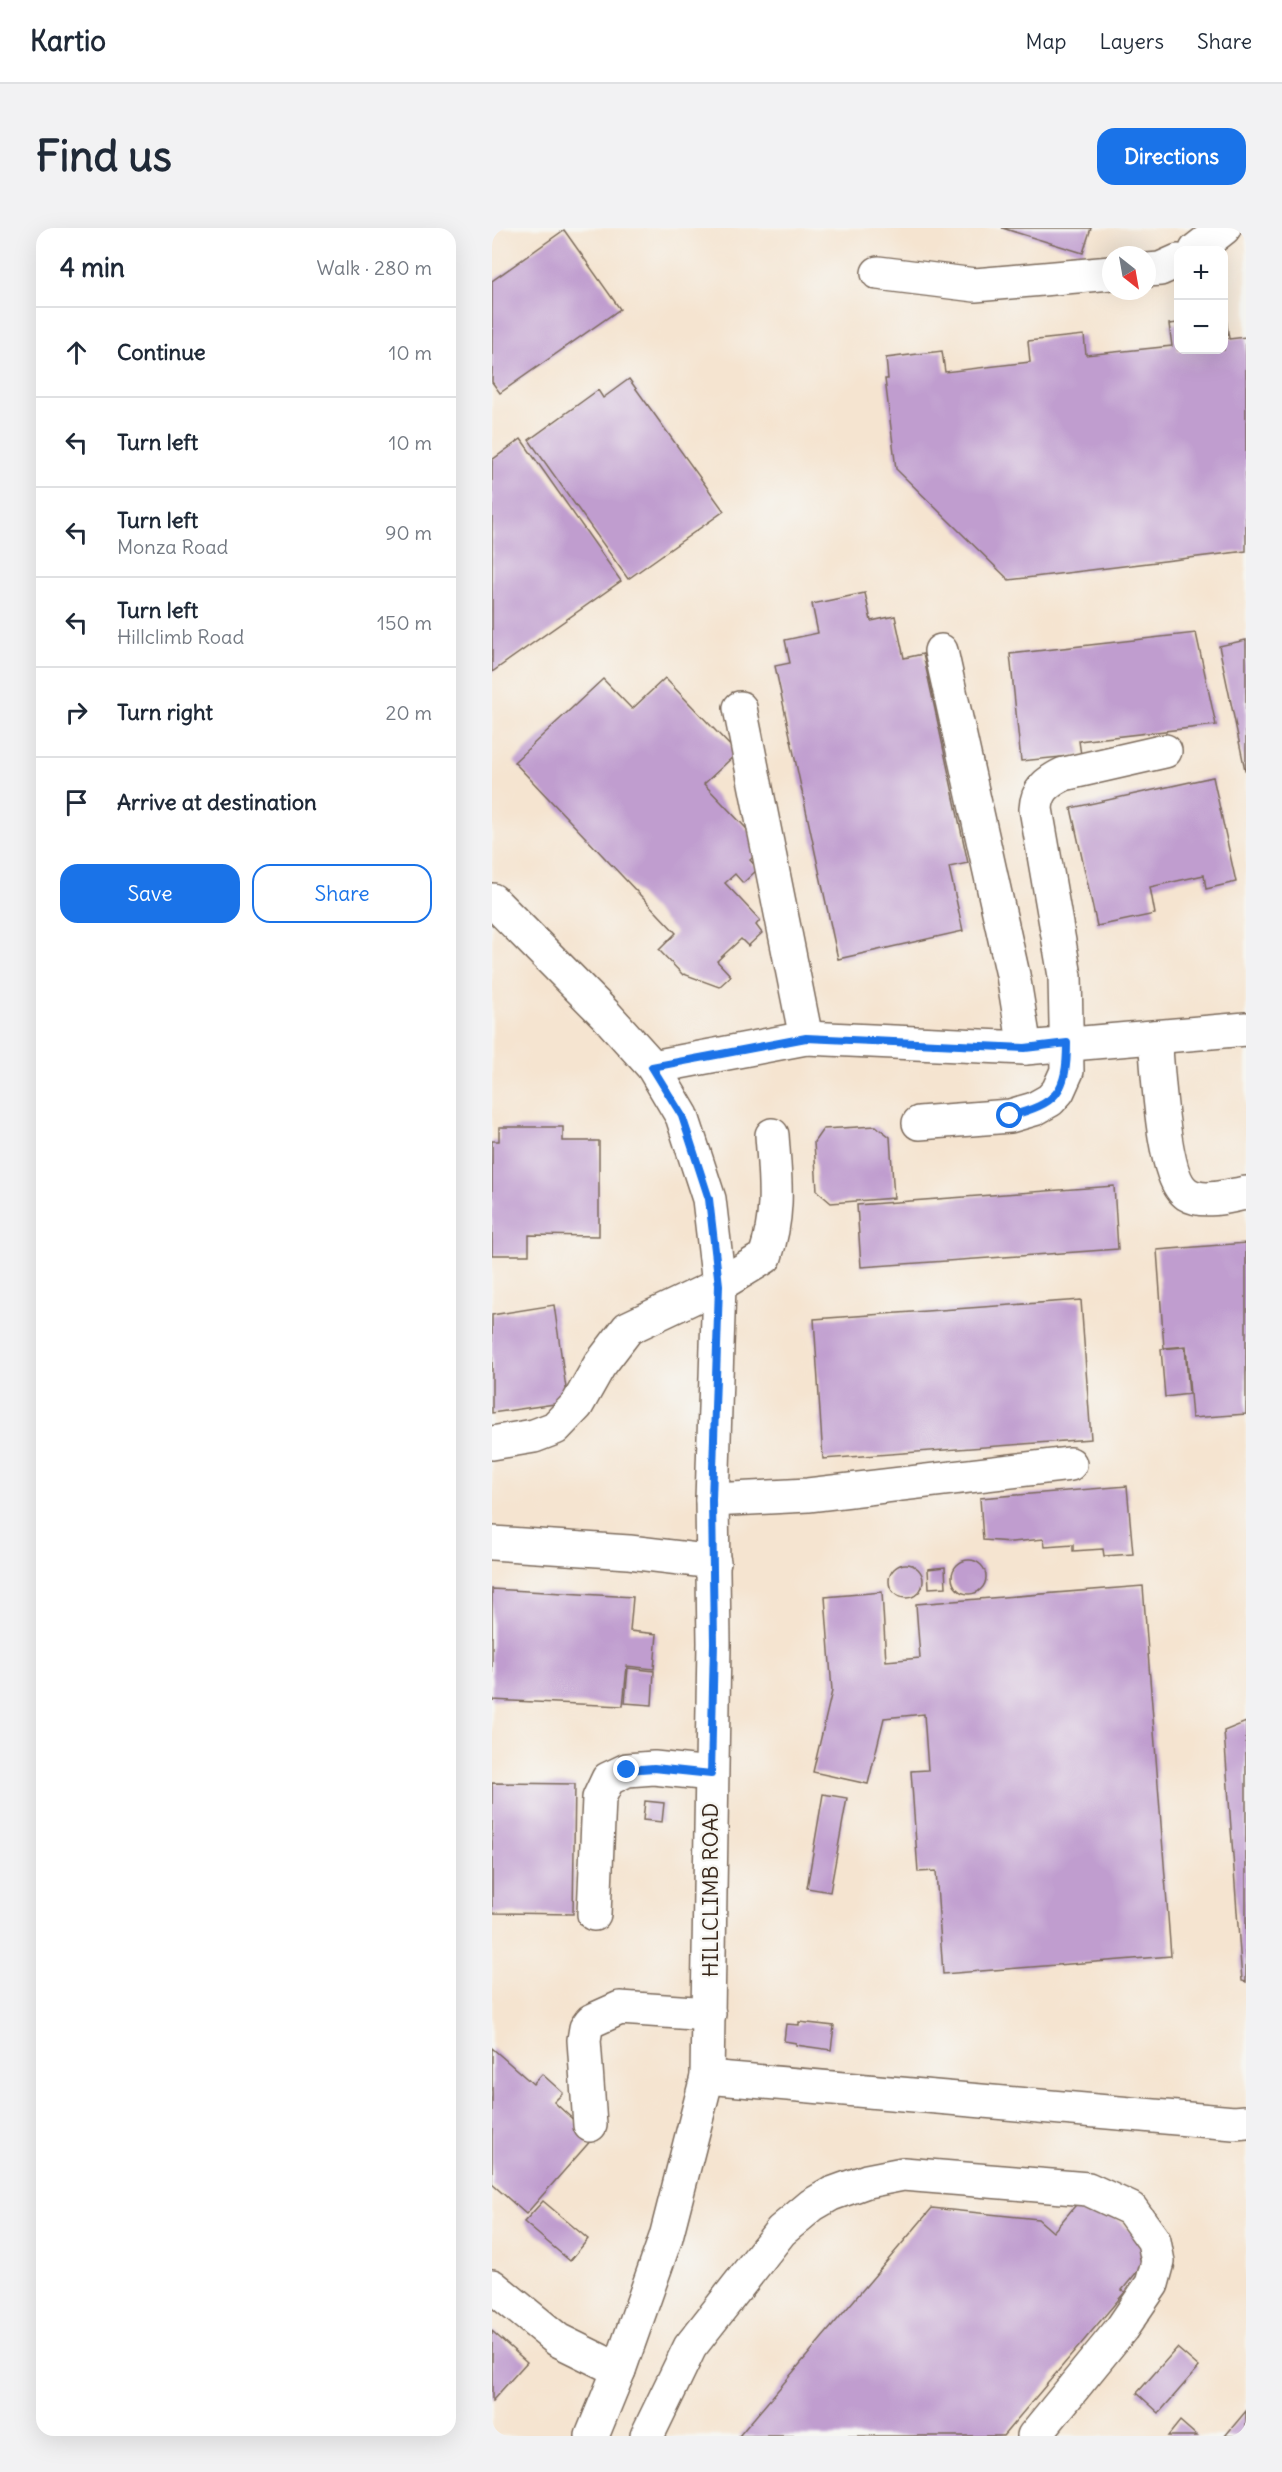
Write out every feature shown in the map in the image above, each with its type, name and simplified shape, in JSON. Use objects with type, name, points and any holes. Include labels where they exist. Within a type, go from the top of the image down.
[{"type":"street","points":[[1201,246],[1224,228]]},
{"type":"street","points":[[1156,269],[1174,263]]},
{"type":"street","points":[[878,273],[975,285],[1102,274]]},
{"type":"street","points":[[941,651],[1013,975],[1025,1048]]},
{"type":"street","points":[[740,708],[806,1038]]},
{"type":"street","points":[[919,1123],[1010,1116],[1034,1109],[1050,1100],[1058,1091],[1067,1071],[1065,976],[1036,800],[1050,781],[1064,774],[1165,752]]},
{"type":"street","name":"HILLCLIMB ROAD","points":[[492,900],[606,1015],[652,1067],[682,1116],[709,1199],[719,1285],[712,1500],[714,1562],[710,2014],[707,2077],[666,2237],[619,2370],[592,2436]]},
{"type":"street","points":[[652,1067],[806,1038],[1025,1048],[1246,1029]]},
{"type":"street","points":[[1155,1037],[1168,1160],[1180,1186],[1186,1193],[1206,1198],[1246,1193]]},
{"type":"street","points":[[492,1443],[534,1436],[555,1428],[577,1405],[599,1366],[628,1328],[719,1285],[765,1257],[775,1221],[777,1199],[772,1135]]},
{"type":"street","points":[[712,1500],[808,1495],[1070,1464]]},
{"type":"street","points":[[492,1543],[629,1552],[714,1562]]},
{"type":"street","points":[[594,1914],[599,1798],[608,1779],[627,1770],[654,1768],[711,1774]]},
{"type":"street","points":[[590,2125],[584,2040],[586,2028],[591,2021],[621,2008],[710,2014]]},
{"type":"street","points":[[707,2077],[1234,2123],[1246,2122]]},
{"type":"street","points":[[647,2436],[690,2347],[781,2232],[812,2205],[831,2194],[867,2181],[903,2175],[1088,2189],[1131,2209],[1154,2241],[1158,2262],[1152,2284],[1122,2328],[1034,2436]]},
{"type":"street","points":[[492,2286],[558,2340],[619,2370]]},
{"type":"building","points":[[1002,228],[1091,228],[1083,253]]},
{"type":"building","points":[[564,230],[620,309],[500,393],[492,382],[492,281]]},
{"type":"building","points":[[1174,323],[1174,354],[1228,354],[1228,332],[1229,339],[1246,337],[1246,551],[1009,580],[896,469],[885,379],[888,379],[886,358],[942,351],[945,372],[1030,362],[1028,341],[1084,335],[1086,355],[1172,346],[1169,324]]},
{"type":"building","points":[[629,379],[724,511],[628,579],[529,440],[598,390],[603,398]]},
{"type":"building","points":[[521,439],[621,581],[492,672],[492,460]]},
{"type":"building","points":[[865,593],[871,621],[895,616],[904,658],[923,654],[968,863],[949,867],[963,931],[838,959],[775,666],[790,663],[785,640],[818,633],[812,604]]},
{"type":"building","points":[[1196,633],[1216,725],[1079,741],[1081,755],[1021,761],[1010,654]]},
{"type":"building","points":[[1246,640],[1246,770],[1245,770],[1219,646]]},
{"type":"building","points":[[665,678],[737,753],[704,784],[764,847],[750,860],[758,869],[743,883],[735,874],[725,883],[760,920],[756,925],[762,933],[748,946],[741,939],[717,961],[731,976],[719,987],[683,975],[659,950],[676,933],[514,762],[603,679],[632,709]]},
{"type":"building","points":[[1213,777],[1236,882],[1206,889],[1204,875],[1150,887],[1155,914],[1097,926],[1071,808]]},
{"type":"building","points":[[876,1126],[890,1137],[894,1198],[831,1203],[817,1191],[814,1142],[823,1129]]},
{"type":"building","points":[[499,1127],[563,1127],[563,1141],[599,1141],[599,1236],[529,1235],[529,1255],[492,1255],[492,1141],[499,1141]]},
{"type":"building","points":[[1114,1186],[1118,1249],[861,1267],[857,1205]]},
{"type":"building","points":[[1246,1243],[1246,1414],[1192,1418],[1186,1346],[1164,1348],[1157,1250]]},
{"type":"building","points":[[1081,1300],[1091,1439],[823,1459],[814,1319]]},
{"type":"building","points":[[554,1305],[568,1402],[492,1413],[492,1315]]},
{"type":"building","points":[[1185,1347],[1189,1394],[1165,1397],[1161,1349]]},
{"type":"building","points":[[1127,1486],[1133,1554],[1104,1556],[1103,1549],[1073,1551],[1073,1545],[1045,1547],[1044,1539],[1012,1542],[983,1540],[980,1498]]},
{"type":"building","points":[[969,1560],[981,1565],[986,1577],[981,1589],[969,1594],[957,1589],[952,1577],[957,1565]]},
{"type":"building","points":[[906,1564],[918,1569],[923,1581],[918,1593],[906,1598],[894,1593],[889,1581],[894,1569]]},
{"type":"building","points":[[945,1567],[946,1587],[929,1588],[928,1569]]},
{"type":"building","points":[[1143,1586],[1171,1956],[943,1974],[936,1871],[918,1872],[911,1771],[928,1770],[924,1714],[884,1718],[868,1784],[813,1772],[832,1691],[825,1597],[882,1592],[886,1661],[920,1658],[916,1604]]},
{"type":"building","points":[[492,1589],[633,1597],[630,1631],[657,1634],[654,1669],[627,1666],[623,1706],[492,1700]]},
{"type":"building","points":[[628,1668],[654,1671],[652,1705],[625,1703]]},
{"type":"building","points":[[1246,1722],[1246,1982],[1242,1981],[1224,1731]]},
{"type":"building","points":[[492,1783],[575,1784],[573,1914],[492,1913]]},
{"type":"building","points":[[823,1794],[847,1798],[830,1892],[807,1888]]},
{"type":"building","points":[[645,1801],[664,1803],[662,1822],[643,1820]]},
{"type":"building","points":[[799,2022],[834,2026],[831,2050],[784,2041],[786,2024],[799,2025]]},
{"type":"building","points":[[492,2048],[533,2084],[542,2074],[563,2093],[554,2102],[593,2138],[526,2214],[492,2184]]},
{"type":"building","points":[[1086,2193],[1154,2251],[1122,2290],[1125,2292],[1003,2436],[739,2436],[932,2208],[1038,2219],[1053,2232]]},
{"type":"building","points":[[543,2201],[588,2239],[570,2261],[524,2222]]},
{"type":"building","points":[[492,2331],[527,2362],[492,2401]]},
{"type":"building","points":[[1177,2348],[1199,2367],[1159,2413],[1137,2393]]},
{"type":"building","points":[[1246,2411],[1246,2436],[1225,2436]]},
{"type":"building","points":[[1180,2421],[1197,2436],[1168,2436]]},
{"type":"route","points":[[627,1770],[654,1768],[711,1774],[714,1643],[712,1500],[719,1285],[709,1199],[682,1116],[652,1067],[806,1038],[1025,1048],[1067,1043],[1067,1071],[1058,1091],[1050,1100],[1034,1109],[1010,1116]]}]
